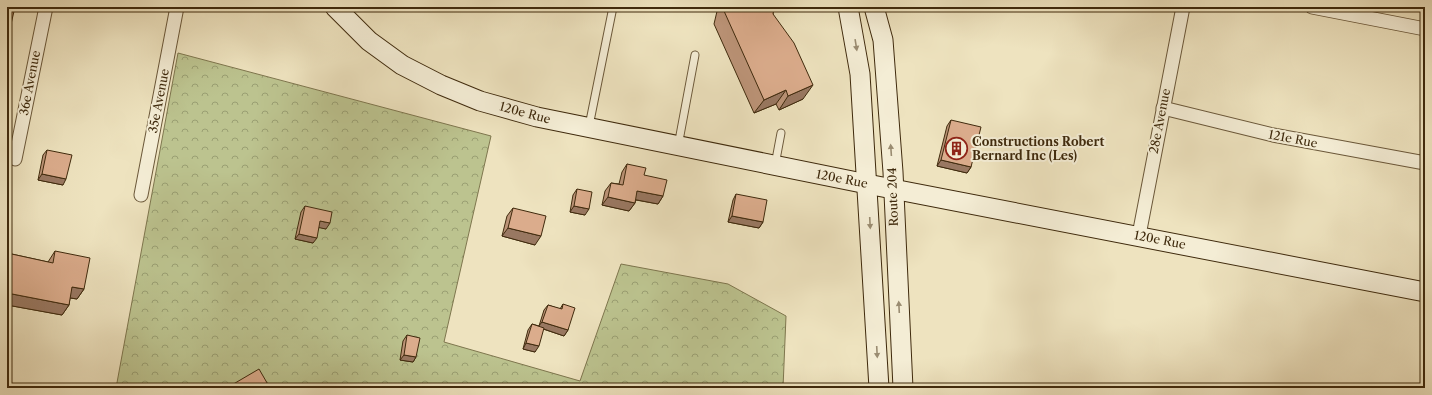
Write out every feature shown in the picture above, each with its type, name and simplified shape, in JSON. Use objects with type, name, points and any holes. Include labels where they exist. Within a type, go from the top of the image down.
[{"type":"street","name":"36e Avenue","points":[[15,159],[46,7]]},
{"type":"street","name":"35e Avenue","points":[[141,195],[177,7]]},
{"type":"street","name":"120e Rue","points":[[335,7],[369,41],[402,65],[441,85],[480,101],[537,117],[589,129],[867,184],[1139,235],[1425,292]]},
{"type":"street","name":"Route 204","points":[[848,7],[860,74],[879,388]]},
{"type":"street","name":"Route 204","points":[[874,7],[883,40],[893,172],[892,188],[903,388]]},
{"type":"street","name":"28e Avenue","points":[[1139,235],[1162,108],[1183,7]]},
{"type":"street","points":[[1312,7],[1425,29]]},
{"type":"street","name":"121e Rue","points":[[1162,108],[1273,135],[1425,163]]},
{"type":"lane","points":[[589,129],[613,7]]},
{"type":"lane","points":[[678,146],[695,55]]},
{"type":"lane","points":[[775,165],[782,133]]},
{"type":"green space","points":[[178,53],[491,136],[444,342],[580,381],[621,264],[728,284],[786,316],[783,388],[116,388]]},
{"type":"building","points":[[7,7],[15,7],[8,37],[7,37]]},
{"type":"building","points":[[724,7],[774,7],[773,14],[794,43],[813,85],[788,96],[786,90],[764,100],[724,11]]},
{"type":"building","name":"Constructions Robert Bernard Inc (Les)","points":[[951,120],[981,127],[971,167],[941,160]]},
{"type":"building","points":[[47,150],[72,155],[66,179],[42,174]]},
{"type":"building","points":[[627,164],[646,168],[644,175],[667,180],[663,196],[637,191],[635,203],[608,197],[611,183],[623,185]]},
{"type":"building","points":[[577,189],[592,192],[589,209],[574,206]]},
{"type":"building","points":[[736,194],[767,200],[763,222],[732,216]]},
{"type":"building","points":[[305,206],[332,212],[330,223],[320,221],[317,238],[299,234]]},
{"type":"building","points":[[513,208],[546,216],[541,236],[508,228]]},
{"type":"building","points":[[55,251],[90,258],[84,289],[72,287],[69,305],[7,293],[7,253],[53,263]]},
{"type":"building","points":[[563,304],[575,308],[568,330],[542,322],[548,305],[562,309]]},
{"type":"building","points":[[532,324],[544,328],[539,346],[526,343]]},
{"type":"building","points":[[407,335],[420,338],[416,357],[404,355]]},
{"type":"building","points":[[259,369],[270,388],[231,388],[230,386]]},
{"type":"place","name":"Constructions Robert Bernard Inc (Les)","points":[[957,149]]}]
